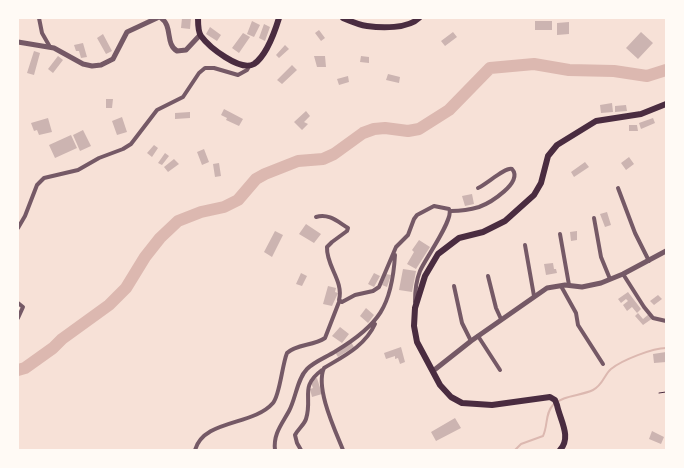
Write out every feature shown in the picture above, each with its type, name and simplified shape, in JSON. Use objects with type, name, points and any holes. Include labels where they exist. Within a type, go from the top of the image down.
[{"type":"main road","points":[[198,18],[200,35],[230,61],[250,65],[254,64],[270,43],[279,18]]},
{"type":"main road","points":[[342,18],[365,26],[385,27],[402,26],[419,18]]},
{"type":"main road","points":[[560,450],[567,438],[555,400],[550,398],[492,405],[462,403],[451,397],[440,385],[417,342],[414,326],[415,308],[425,276],[438,254],[459,238],[483,232],[505,221],[534,195],[541,183],[548,156],[557,145],[596,121],[641,114],[666,104]]},
{"type":"street","points":[[39,18],[42,33],[50,47]]},
{"type":"street","points":[[18,42],[50,47],[84,64],[92,66],[101,65],[113,59],[127,32],[157,18]]},
{"type":"street","points":[[161,18],[167,24],[171,46],[177,51],[186,50],[200,35]]},
{"type":"street","points":[[18,228],[26,216],[37,185],[44,178],[78,170],[99,158],[123,149],[131,144],[157,110],[183,97],[199,73],[205,68],[214,68],[238,75],[247,70],[250,65]]},
{"type":"street","points":[[339,302],[345,302],[355,295],[376,290],[382,281],[395,251],[408,235],[414,219],[423,211],[434,206],[442,206],[451,210],[468,210],[487,204],[511,184],[515,172],[512,169],[506,169],[488,184],[478,188]]},
{"type":"street","points":[[618,188],[634,233],[649,261]]},
{"type":"street","points":[[415,308],[416,290],[420,272],[434,244],[446,228],[451,210]]},
{"type":"street","points":[[195,450],[199,441],[212,430],[249,418],[268,408],[276,398],[287,353],[295,348],[320,342],[325,338],[339,302],[341,289],[328,258],[327,247],[348,231],[348,228],[331,217],[316,217]]},
{"type":"street","points":[[594,218],[601,257],[610,279]]},
{"type":"street","points":[[560,234],[569,285]]},
{"type":"street","points":[[525,245],[534,296]]},
{"type":"street","points":[[301,450],[296,443],[295,435],[306,419],[308,387],[314,376],[359,346],[369,336],[387,301],[392,284],[395,251]]},
{"type":"street","points":[[433,371],[501,319],[547,288],[569,285],[582,287],[601,283],[623,274],[666,251]]},
{"type":"street","points":[[623,274],[644,307],[653,318],[666,321]]},
{"type":"street","points":[[488,276],[496,308],[501,319]]},
{"type":"street","points":[[454,286],[462,323],[471,341]]},
{"type":"street","points":[[561,286],[576,313],[578,325],[603,364]]},
{"type":"street","points":[[18,302],[23,307],[18,318]]},
{"type":"street","points":[[275,450],[277,430],[294,400],[305,372],[315,363],[364,333],[380,314]]},
{"type":"street","points":[[478,336],[500,370]]},
{"type":"street","points":[[324,368],[321,380],[322,388],[343,450]]},
{"type":"path","points":[[658,393],[666,392]]},
{"type":"building","points":[[182,18],[191,18],[190,29],[181,28]]},
{"type":"building","points":[[252,21],[260,25],[254,37],[247,34]]},
{"type":"building","points":[[535,21],[552,21],[552,30],[535,30]]},
{"type":"building","points":[[569,22],[569,34],[557,35],[557,23]]},
{"type":"building","points":[[264,24],[270,27],[265,41],[259,38]]},
{"type":"building","points":[[210,27],[221,35],[217,41],[206,34]]},
{"type":"building","points":[[319,30],[325,38],[321,41],[315,33]]},
{"type":"building","points":[[453,32],[457,37],[445,46],[441,41]]},
{"type":"building","points":[[641,32],[653,43],[638,59],[626,48]]},
{"type":"building","points":[[243,33],[250,37],[239,53],[232,48]]},
{"type":"building","points":[[103,34],[112,51],[106,54],[97,38]]},
{"type":"building","points":[[83,43],[87,57],[81,58],[79,51],[76,51],[74,45]]},
{"type":"building","points":[[285,45],[289,49],[279,58],[276,55]]},
{"type":"building","points":[[34,51],[40,53],[34,75],[27,73]]},
{"type":"building","points":[[58,56],[63,60],[53,73],[48,69]]},
{"type":"building","points":[[314,56],[325,56],[326,67],[317,67]]},
{"type":"building","points":[[361,56],[369,57],[369,63],[360,62]]},
{"type":"building","points":[[292,65],[297,70],[282,84],[277,80]]},
{"type":"building","points":[[388,74],[400,77],[399,83],[386,80]]},
{"type":"building","points":[[348,76],[349,82],[339,85],[337,79]]},
{"type":"building","points":[[106,99],[113,99],[112,108],[106,108]]},
{"type":"building","points":[[612,103],[613,112],[601,113],[600,105]]},
{"type":"building","points":[[626,105],[627,111],[615,112],[615,106]]},
{"type":"building","points":[[224,109],[243,119],[239,126],[226,120],[227,118],[221,115]]},
{"type":"building","points":[[306,111],[310,116],[304,122],[308,124],[302,130],[294,122]]},
{"type":"building","points":[[190,112],[190,118],[175,119],[175,113]]},
{"type":"building","points":[[122,117],[127,132],[117,135],[112,121]]},
{"type":"building","points":[[48,118],[52,132],[39,135],[37,130],[34,131],[31,123]]},
{"type":"building","points":[[653,118],[655,123],[641,129],[639,123]]},
{"type":"building","points":[[629,125],[637,125],[638,131],[629,131]]},
{"type":"building","points":[[83,130],[91,146],[80,151],[73,135]]},
{"type":"building","points":[[71,135],[77,148],[55,158],[49,145]]},
{"type":"building","points":[[154,145],[158,148],[152,157],[147,153]]},
{"type":"building","points":[[204,149],[209,162],[202,165],[197,152]]},
{"type":"building","points":[[165,153],[169,156],[162,165],[158,163]]},
{"type":"building","points":[[629,157],[634,164],[626,170],[621,163]]},
{"type":"building","points":[[174,159],[179,164],[168,172],[164,167]]},
{"type":"building","points":[[585,162],[589,167],[574,177],[571,172]]},
{"type":"building","points":[[219,163],[221,176],[215,177],[213,164]]},
{"type":"building","points":[[472,194],[474,204],[465,206],[462,196]]},
{"type":"building","points":[[607,212],[611,225],[605,227],[600,214]]},
{"type":"building","points":[[306,224],[321,234],[314,243],[299,234]]},
{"type":"building","points":[[275,231],[283,235],[272,257],[264,252]]},
{"type":"building","points":[[577,231],[577,240],[571,241],[570,232]]},
{"type":"building","points":[[419,240],[430,247],[416,269],[407,264],[414,252],[412,250]]},
{"type":"building","points":[[553,263],[554,269],[556,269],[557,273],[546,275],[544,264]]},
{"type":"building","points":[[403,269],[416,271],[412,292],[399,290]]},
{"type":"building","points":[[301,273],[307,276],[302,286],[296,284]]},
{"type":"building","points":[[374,273],[380,276],[374,287],[368,284]]},
{"type":"building","points":[[386,274],[391,275],[387,287],[382,285]]},
{"type":"building","points":[[328,286],[336,288],[335,292],[338,293],[332,306],[323,304]]},
{"type":"building","points":[[628,292],[641,309],[637,313],[632,307],[627,311],[623,305],[628,301],[626,299],[621,303],[618,299]]},
{"type":"building","points":[[658,295],[662,299],[654,305],[650,301]]},
{"type":"building","points":[[366,308],[374,315],[368,323],[360,316]]},
{"type":"building","points":[[638,313],[643,319],[649,314],[653,318],[643,325],[635,316]]},
{"type":"building","points":[[340,327],[349,334],[342,343],[332,336]]},
{"type":"building","points":[[351,342],[354,347],[338,357],[335,352]]},
{"type":"building","points":[[401,347],[405,362],[400,364],[398,358],[395,359],[395,356],[386,359],[384,353]]},
{"type":"building","points":[[666,352],[666,362],[654,363],[653,354]]},
{"type":"building","points":[[317,378],[322,394],[312,397],[310,389],[313,388],[310,380]]},
{"type":"building","points":[[455,418],[461,428],[436,441],[431,432]]},
{"type":"building","points":[[652,431],[664,437],[661,444],[649,439]]},
{"type":"waterway","points":[[18,370],[25,368],[109,305],[126,288],[145,257],[160,238],[178,221],[201,212],[224,207],[238,200],[256,179],[265,174],[298,161],[323,159],[334,154],[363,133],[374,129],[385,128],[408,131],[419,129],[449,110],[490,68],[534,64],[569,70],[614,71],[647,76],[666,70]]},
{"type":"waterway","points":[[515,450],[521,444],[543,436],[550,408],[557,402],[567,397],[593,390],[601,383],[611,369],[630,358],[646,352],[666,348]]}]
